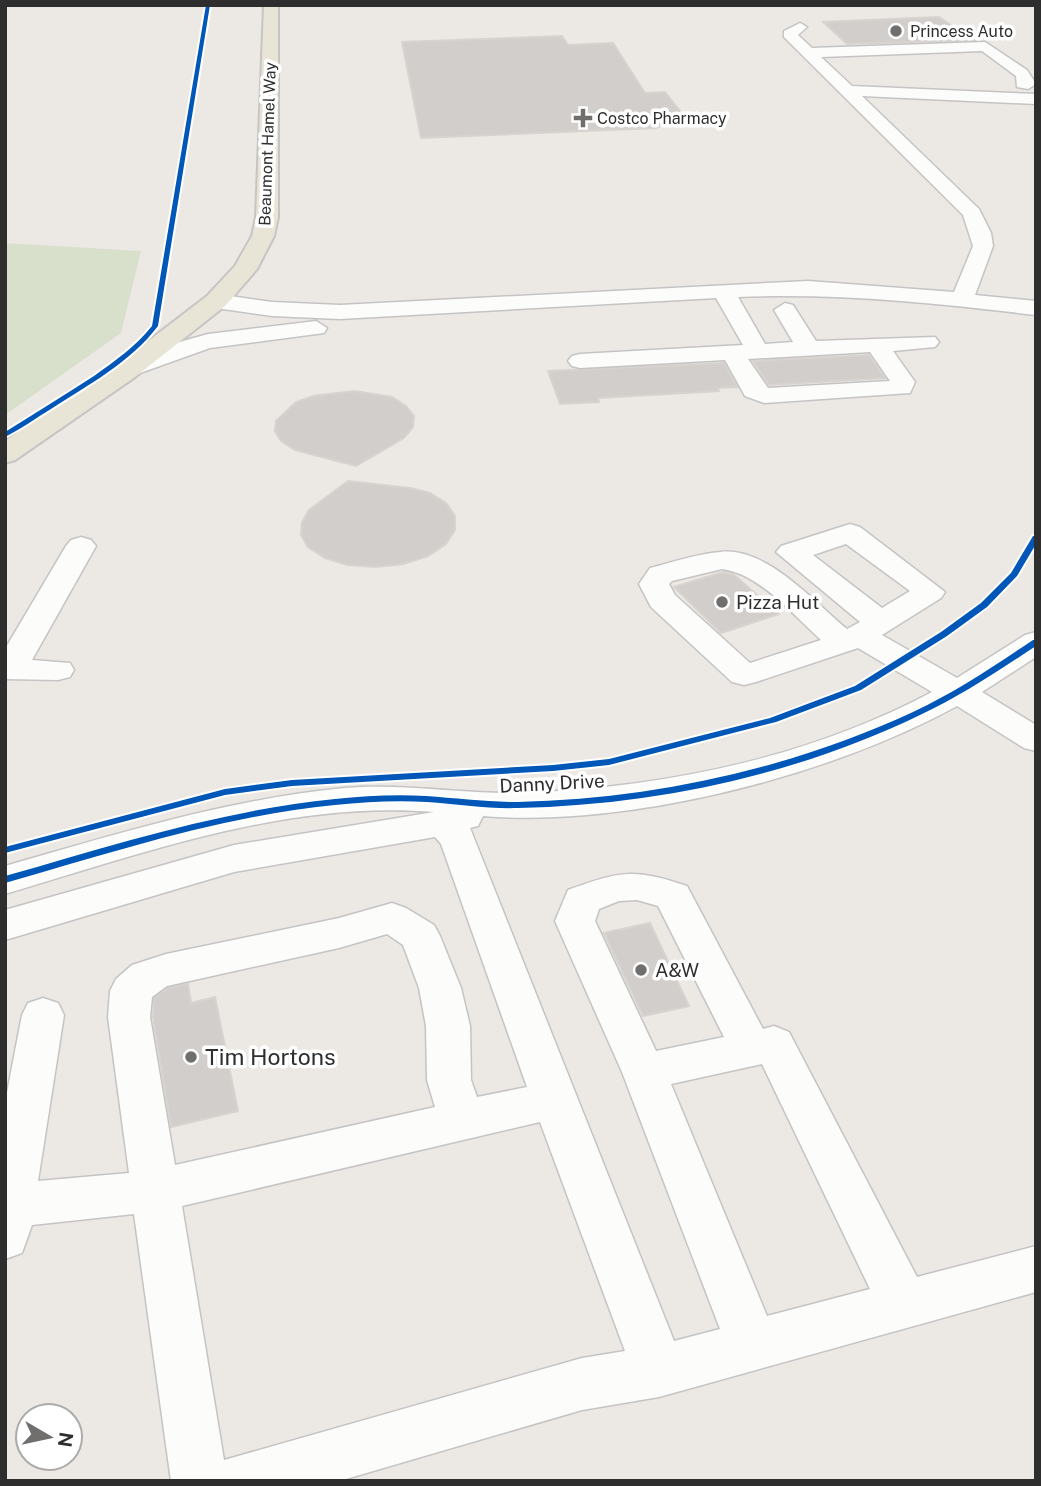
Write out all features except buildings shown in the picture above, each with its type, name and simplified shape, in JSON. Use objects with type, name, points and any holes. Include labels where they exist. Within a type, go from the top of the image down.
[{"type":"main road","name":"Beaumont Hamel Way","points":[[5,454],[126,371],[212,304],[246,269],[263,236],[267,217],[271,5]]},
{"type":"street","points":[[800,27],[789,34],[846,92],[952,190],[978,223],[983,246],[962,299]]},
{"type":"street","points":[[808,53],[985,46],[1022,73],[1028,84],[1023,84]]},
{"type":"street","points":[[846,92],[1036,99]]},
{"type":"street","points":[[212,304],[340,312],[542,311],[723,291],[849,288],[1036,308]]},
{"type":"street","points":[[723,291],[758,351]]},
{"type":"street","points":[[212,304],[303,321],[367,321]]},
{"type":"street","points":[[580,361],[732,352],[809,349],[927,342],[909,318],[892,306],[785,310],[809,349]]},
{"type":"street","points":[[126,371],[208,341],[367,321],[499,310],[507,319],[542,311]]},
{"type":"street","points":[[732,352],[754,391],[764,396],[901,388],[903,382],[877,345]]},
{"type":"street","points":[[58,670],[8,669],[81,546]]},
{"type":"street","points":[[861,634],[744,675],[662,600],[654,584],[662,574],[722,560],[744,563],[861,634],[895,659],[959,693],[1036,740]]},
{"type":"street","name":"Danny Drive","points":[[5,880],[193,827],[313,804],[396,797],[517,805],[602,799],[735,778],[852,741],[926,711],[959,693],[1036,642]]},
{"type":"street","name":"Danny Drive","points":[[5,926],[234,859],[313,843],[408,831],[517,805]]},
{"type":"street","points":[[443,822],[458,839],[554,1100],[659,1371]]},
{"type":"street","points":[[752,1049],[673,896],[641,884],[614,888],[582,900],[575,921],[644,1072],[752,1343]]},
{"type":"street","points":[[199,1481],[130,1017],[131,991],[147,975],[339,933],[392,918],[420,936],[440,988],[449,1026],[449,1080],[462,1118]]},
{"type":"street","points":[[43,1015],[7,1224],[317,1155],[462,1118],[554,1100]]},
{"type":"street","points":[[644,1072],[774,1044],[904,1305]]},
{"type":"street","points":[[241,1481],[582,1384],[659,1371],[752,1343],[1036,1269]]},
{"type":"green space","points":[[5,243],[141,251],[121,333],[5,415]]},
{"type":"cycle path","points":[[5,435],[110,367],[146,338],[155,326],[208,5]]},
{"type":"cycle path","points":[[5,850],[225,792],[292,783],[553,768],[609,762],[773,720],[858,688],[944,634],[984,605],[1014,574],[1036,538]]},
{"type":"cycle path","points":[[5,880],[197,826],[314,804],[410,798],[519,805],[587,801],[724,780],[855,740],[918,713],[979,680],[1036,642]]},
{"type":"place","name":"Princess Auto","points":[[896,31]]},
{"type":"place","name":"Costco Pharmacy","points":[[583,118]]},
{"type":"place","name":"Pizza Hut","points":[[722,602]]},
{"type":"place","name":"A&W","points":[[641,970]]},
{"type":"place","name":"Tim Hortons","points":[[191,1057]]}]
